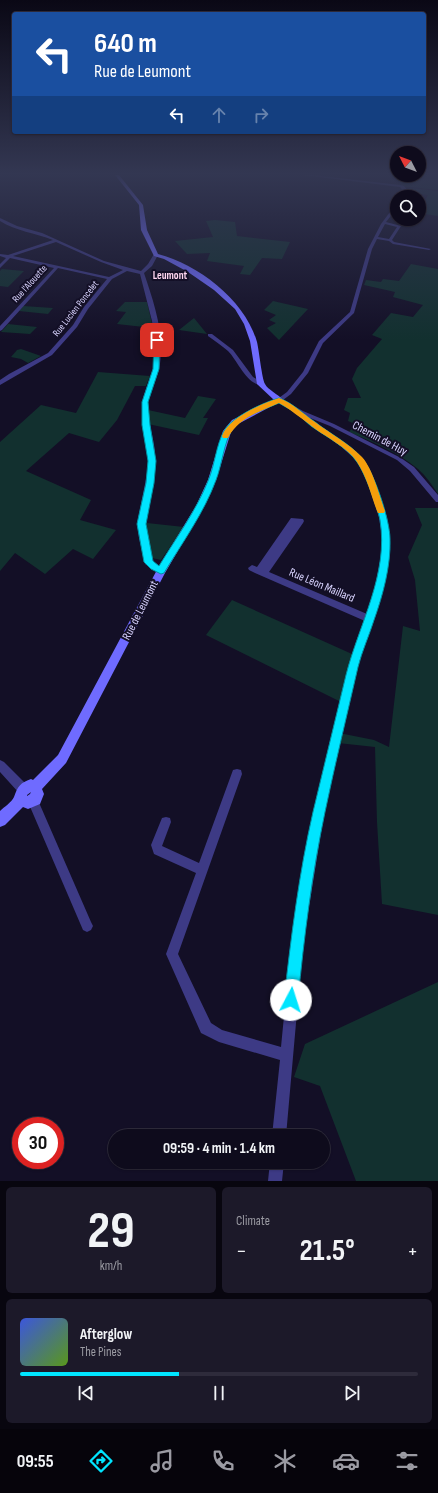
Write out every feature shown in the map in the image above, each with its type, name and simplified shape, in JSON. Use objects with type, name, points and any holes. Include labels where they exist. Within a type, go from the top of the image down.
[{"type":"street","points":[[25,230],[38,233],[126,270],[142,273]]},
{"type":"street","points":[[144,230],[156,255],[167,258],[187,268],[208,283],[243,315],[258,356],[261,384]]},
{"type":"street","name":"Rue de Leumont","points":[[0,820],[62,759],[161,571],[191,522],[212,480],[227,431],[235,422],[279,400],[289,393],[306,372],[321,342],[352,313],[370,249],[380,230]]},
{"type":"street","points":[[390,240],[396,230]]},
{"type":"street","points":[[376,238],[390,240],[393,244],[429,249]]},
{"type":"street","points":[[0,267],[10,256],[55,241]]},
{"type":"street","points":[[0,255],[10,256],[56,268],[110,278]]},
{"type":"street","points":[[142,273],[150,265],[156,255]]},
{"type":"street","name":"Rue l'Alouette","points":[[0,329],[56,268]]},
{"type":"street","name":"Rue Lucien Poncelet","points":[[0,384],[11,375],[50,354],[75,326],[86,308],[110,278],[126,270]]},
{"type":"street","points":[[142,273],[156,328],[158,353],[156,369],[145,402],[146,425],[152,461],[150,483],[141,524],[148,562],[161,571]]},
{"type":"street","points":[[210,335],[231,351],[251,378],[261,384],[279,400],[300,412],[311,423],[338,440],[360,460],[369,477],[383,518],[386,538],[385,556],[379,587],[370,619],[356,656],[319,814],[297,944],[280,1129]]},
{"type":"street","name":"Chemin de Huy","points":[[300,412],[317,417],[399,459],[412,469],[438,500]]},
{"type":"street","points":[[294,520],[300,521],[258,571],[294,520]]},
{"type":"street","name":"Rue Léon Maillard","points":[[258,571],[370,619]]},
{"type":"street","points":[[0,765],[28,794],[87,926]]},
{"type":"street","points":[[238,774],[172,954],[206,1028],[219,1036],[286,1055]]},
{"type":"street","points":[[166,822],[156,845],[158,850],[203,871]]},
{"type":"street","points":[[275,1181],[276,1169]]},
{"type":"green space","points":[[210,230],[236,230],[237,236],[290,242],[282,259],[262,258],[250,275],[240,274],[244,266],[207,261],[210,253],[187,254],[175,241],[213,237]]},
{"type":"green space","points":[[411,264],[438,269],[438,494],[424,475],[402,457],[349,432],[355,424],[348,421],[350,413],[344,410],[348,398],[361,398],[352,379],[357,368],[382,339],[372,335],[391,313],[413,317],[423,305],[393,297],[395,292],[364,285],[366,280],[381,282],[383,279],[399,281]]},
{"type":"green space","points":[[2,269],[24,271],[8,287],[0,286],[0,271]]},
{"type":"green space","points":[[273,301],[308,309],[279,340],[267,328],[276,323],[269,320],[276,315],[264,310]]},
{"type":"green space","points":[[125,302],[147,302],[153,328],[117,324],[126,312],[116,311]]},
{"type":"green space","points":[[23,306],[53,308],[48,314],[19,311]]},
{"type":"green space","points":[[194,318],[207,334],[179,330]]},
{"type":"green space","points":[[8,324],[37,327],[30,334],[1,332]]},
{"type":"green space","points":[[21,349],[41,356],[28,363],[21,359],[11,357],[17,350]]},
{"type":"green space","points":[[98,372],[150,376],[146,386],[135,386],[117,420],[99,442],[69,433],[26,471],[91,500],[80,520],[116,530],[93,559],[73,549],[45,574],[15,553],[0,571],[0,442],[41,405],[76,413]]},
{"type":"green space","points":[[198,396],[216,399],[203,418],[208,418],[199,435],[148,424],[148,410],[185,418]]},
{"type":"green space","points":[[415,508],[438,508],[438,915],[382,904],[377,822],[375,747],[338,743],[339,733],[374,740],[389,747],[403,626],[420,631],[415,580],[408,557],[422,525]]},
{"type":"green space","points":[[147,523],[184,527],[161,560],[152,558],[146,534]]},
{"type":"green space","points":[[232,600],[352,654],[343,703],[206,635]]},
{"type":"green space","points":[[438,982],[438,1181],[356,1181],[320,1086],[294,1077],[305,1044]]},
{"type":"slow traffic","points":[[225,436],[227,431],[235,422],[279,400],[300,412],[311,423],[338,440],[360,460],[369,477],[381,511]]},
{"type":"district","name":"Leumont","points":[[170,275]]},
{"type":"route","points":[[157,340],[158,353],[156,369],[145,402],[146,425],[152,461],[150,483],[141,524],[148,562],[154,567],[161,571],[200,506],[220,458],[227,431],[235,422],[279,400],[300,412],[311,423],[338,440],[360,460],[369,477],[383,518],[386,538],[385,556],[379,587],[370,619],[356,656],[319,814],[297,944],[291,1000]]}]
